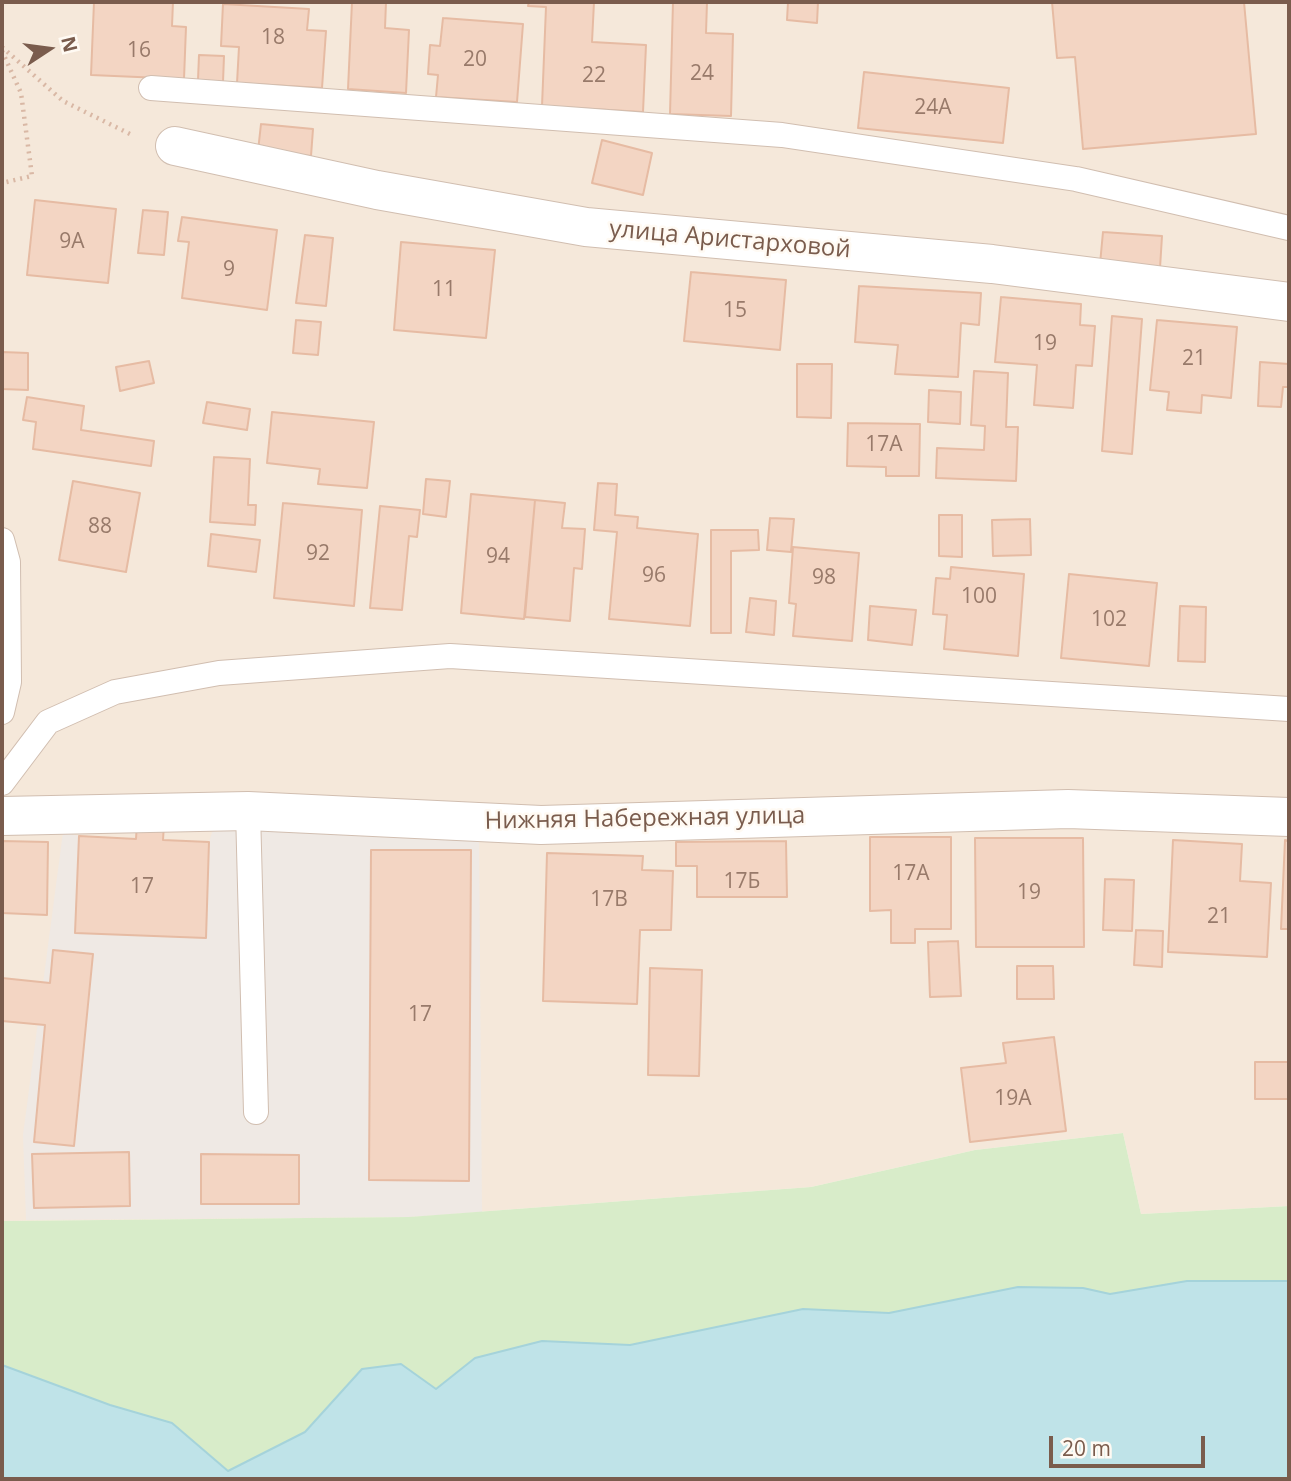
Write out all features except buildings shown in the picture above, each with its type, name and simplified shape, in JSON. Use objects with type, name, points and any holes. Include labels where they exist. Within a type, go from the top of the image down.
[{"type":"street","name":"улица Аристарховой","points":[[175,146],[377,190],[586,227],[992,264],[1289,302]]},
{"type":"street","name":"Нижняя Набережная улица","points":[[2,816],[248,811],[541,825],[1068,809],[1289,817]]},
{"type":"lane","points":[[151,88],[782,135],[1076,179],[1289,228]]},
{"type":"lane","points":[[2,540],[8,562],[9,682],[2,712]]},
{"type":"lane","points":[[2,783],[48,722],[115,692],[219,673],[450,656],[1289,709]]},
{"type":"lane","points":[[248,811],[256,1112]]},
{"type":"path","points":[[2,49],[63,101],[137,138],[175,146]]},
{"type":"path","points":[[2,49],[21,93],[32,176],[2,183]]},
{"type":"shaded area","points":[[2,2],[1289,2],[1289,1206],[1141,1214],[1123,1133],[975,1150],[811,1187],[409,1217],[2,1221]]},
{"type":"shaded area","points":[[213,829],[479,837],[482,1212],[409,1217],[26,1220],[23,1135],[63,832],[79,836],[209,842]]},
{"type":"green space","points":[[1123,1133],[1141,1214],[1289,1206],[1289,1281],[1187,1281],[1110,1294],[1083,1288],[1018,1287],[889,1313],[803,1309],[630,1345],[589,1344],[475,1358],[436,1389],[401,1364],[362,1369],[305,1432],[228,1471],[172,1423],[110,1405],[2,1365],[2,1221],[409,1217],[811,1187],[975,1150]]},
{"type":"water","points":[[1187,1281],[1289,1281],[1289,1479],[2,1479],[2,1365],[110,1405],[172,1423],[228,1471],[305,1432],[362,1369],[401,1364],[436,1389],[475,1358],[542,1341],[630,1345],[803,1309],[889,1313],[1018,1287],[1083,1288],[1110,1294]]}]
